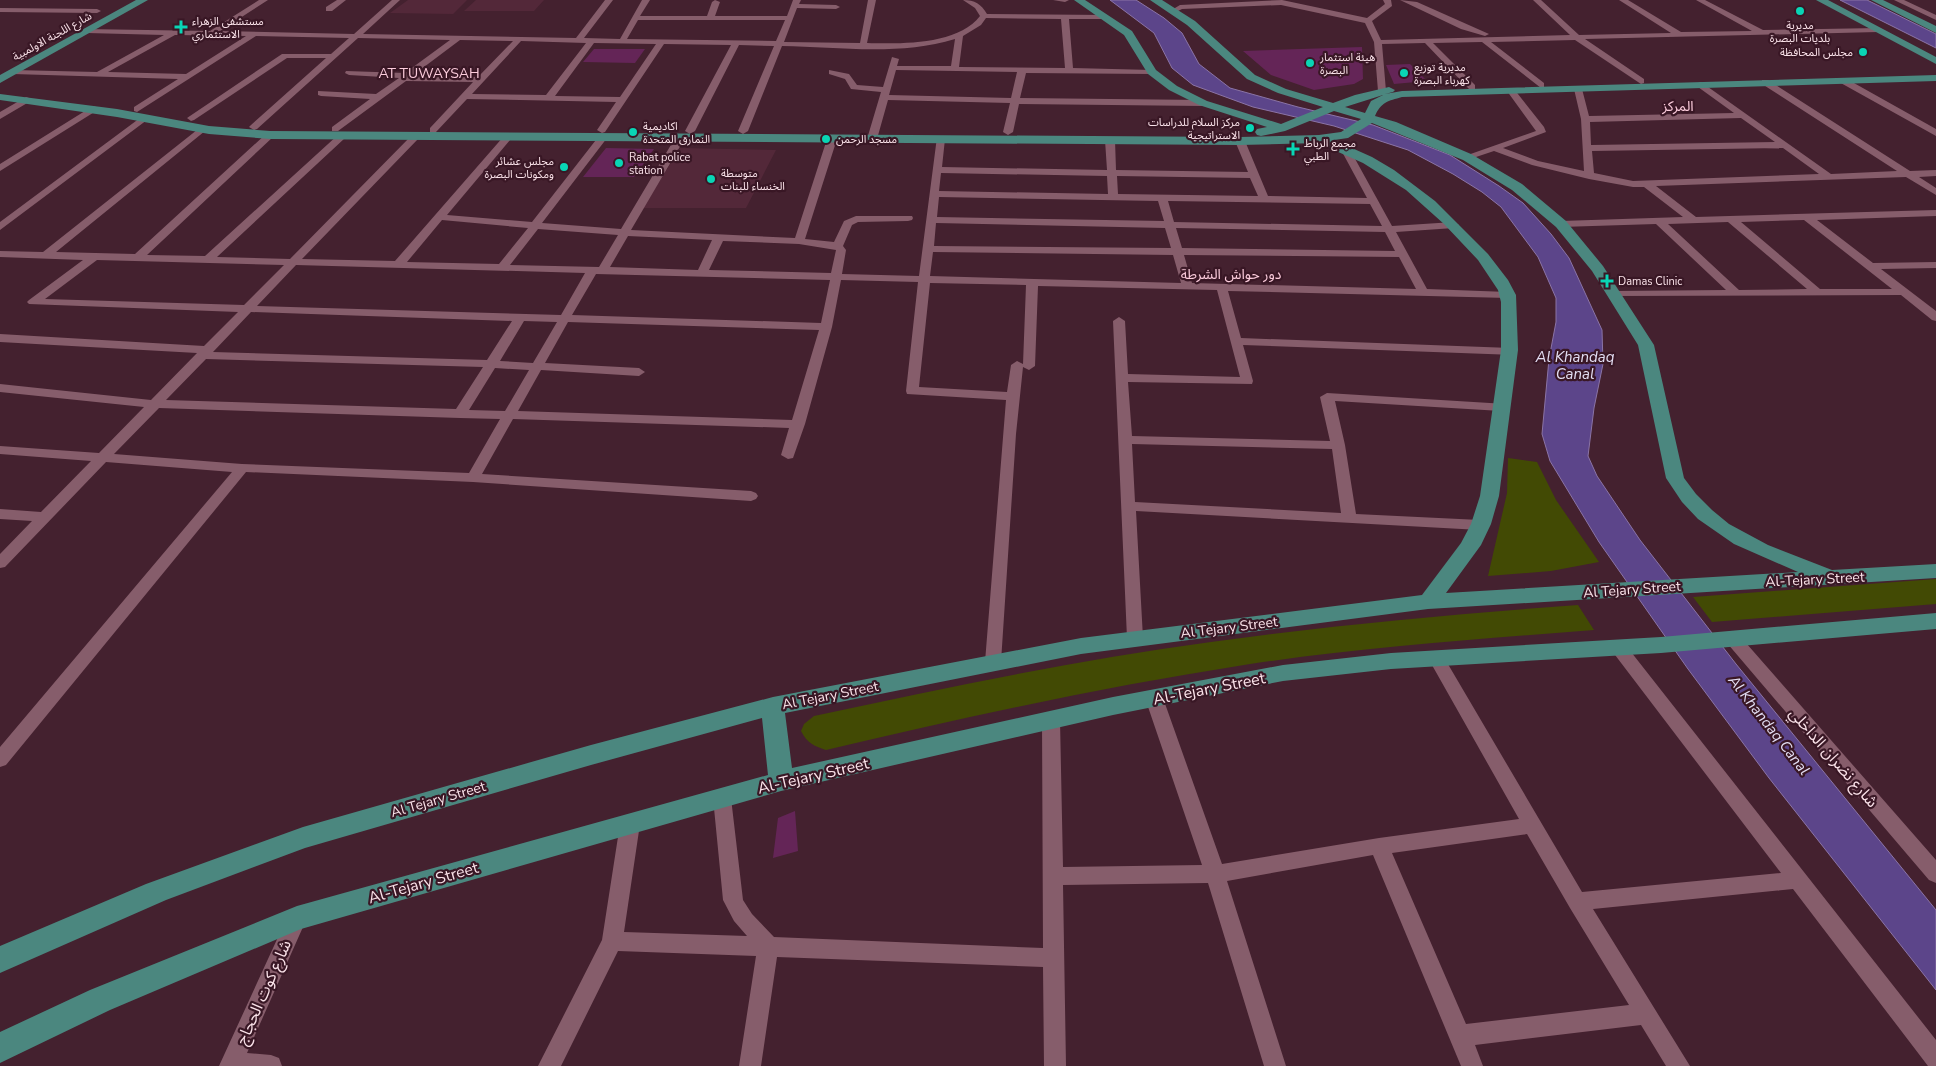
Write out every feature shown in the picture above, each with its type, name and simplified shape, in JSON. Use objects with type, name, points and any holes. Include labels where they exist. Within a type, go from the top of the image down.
[{"type":"main road","name":"شارع اللجنة الاولمبية","points":[[0,80],[143,0]]},
{"type":"main road","points":[[1079,0],[1128,33],[1152,72],[1173,88],[1203,103],[1230,112],[1287,126],[1319,139]]},
{"type":"main road","points":[[1155,0],[1174,11],[1203,33],[1231,61],[1251,77],[1331,109],[1414,134],[1467,157],[1517,187],[1561,224],[1598,269],[1646,345],[1675,478],[1687,498],[1707,518],[1747,544],[1832,578]]},
{"type":"main road","points":[[1821,0],[1936,61]]},
{"type":"main road","points":[[1876,0],[1936,30]]},
{"type":"main road","name":"شارع اللجنة الاولمبية","points":[[83,19],[100,9]]},
{"type":"main road","points":[[1345,142],[1367,119],[1375,103],[1393,96],[1936,72]]},
{"type":"main road","points":[[685,134],[743,131],[940,139],[1110,140],[1265,132],[1287,126],[1359,97],[1382,91],[1472,87],[1505,90],[1541,85],[1701,85],[1936,78]]},
{"type":"main road","points":[[0,88],[140,114],[205,129],[270,135],[433,130],[501,135]]},
{"type":"main road","points":[[0,97],[93,110],[191,118],[221,124],[415,137],[685,134],[832,139],[873,135],[1008,132],[1236,133],[1345,142],[1402,182],[1454,225],[1499,278],[1508,296],[1511,352],[1501,407],[1490,496],[1480,525],[1456,567],[1428,602]]},
{"type":"main road","points":[[1230,112],[1244,122],[1236,133]]},
{"type":"main road","points":[[205,129],[221,124]]},
{"type":"main road","name":"Al-Tejary Street","points":[[1694,585],[1936,572]]},
{"type":"main road","name":"Al Tejary Street","points":[[0,960],[156,892],[303,838],[591,755],[773,706],[993,662],[1135,638],[1428,602],[1694,585]]},
{"type":"main road","points":[[1733,639],[1936,621]]},
{"type":"main road","name":"Al-Tejary Street","points":[[0,1048],[100,1000],[296,918],[781,781],[1051,720],[1283,673],[1391,661],[1733,639]]},
{"type":"main road","points":[[773,706],[781,781]]},
{"type":"street","points":[[212,33],[264,0]]},
{"type":"street","points":[[329,9],[342,0]]},
{"type":"street","points":[[254,127],[396,0]]},
{"type":"street","points":[[578,40],[609,0]]},
{"type":"street","points":[[622,41],[646,0]]},
{"type":"street","points":[[863,45],[872,0]]},
{"type":"street","points":[[966,0],[974,2],[982,10],[984,16]]},
{"type":"street","points":[[1057,0],[1066,0]]},
{"type":"street","points":[[1174,11],[1180,7],[1280,1],[1368,20],[1389,4],[1387,0]]},
{"type":"street","points":[[1404,0],[1420,5],[1428,11],[1467,30],[1506,39]]},
{"type":"street","points":[[1623,0],[1678,34]]},
{"type":"street","points":[[1700,0],[1762,33]]},
{"type":"street","points":[[1898,0],[1936,18]]},
{"type":"street","points":[[710,18],[716,2]]},
{"type":"street","points":[[743,131],[796,3],[836,7]]},
{"type":"street","points":[[1534,3],[1538,13]]},
{"type":"street","points":[[1534,3],[1578,38],[1644,84]]},
{"type":"street","points":[[0,10],[100,9]]},
{"type":"street","points":[[0,16],[83,19]]},
{"type":"street","points":[[87,31],[899,46],[937,41],[959,34],[974,28],[984,16]]},
{"type":"street","points":[[984,16],[1104,16]]},
{"type":"street","points":[[1065,16],[1069,70]]},
{"type":"street","points":[[636,18],[790,18]]},
{"type":"street","points":[[1368,20],[1378,42],[1382,91]]},
{"type":"street","points":[[1378,42],[1878,30]]},
{"type":"street","points":[[98,74],[174,32]]},
{"type":"street","points":[[1557,32],[1564,38]]},
{"type":"street","points":[[0,226],[188,77],[255,34]]},
{"type":"street","points":[[955,69],[959,34]]},
{"type":"street","points":[[207,260],[338,133],[378,97],[458,38]]},
{"type":"street","points":[[433,130],[519,39]]},
{"type":"street","points":[[549,98],[592,40]]},
{"type":"street","points":[[1484,40],[1541,85]]},
{"type":"street","points":[[1427,41],[1472,87]]},
{"type":"street","points":[[502,268],[537,224],[602,134],[622,100],[662,42]]},
{"type":"street","points":[[473,478],[536,366],[565,319],[597,271],[626,233],[736,43]]},
{"type":"street","points":[[873,135],[899,46]]},
{"type":"street","points":[[191,118],[285,56],[333,56]]},
{"type":"street","points":[[893,68],[1152,72]]},
{"type":"street","points":[[1008,132],[1022,70]]},
{"type":"street","points":[[13,72],[188,77]]},
{"type":"street","points":[[832,72],[847,75],[854,87],[886,94],[1015,101],[1203,103]]},
{"type":"street","points":[[349,73],[481,80]]},
{"type":"street","points":[[1842,80],[1936,133]]},
{"type":"street","points":[[1765,82],[1936,192]]},
{"type":"street","points":[[1701,85],[1828,176]]},
{"type":"street","points":[[1578,89],[1585,119],[1589,176]]},
{"type":"street","points":[[1467,157],[1541,132],[1541,129],[1505,90]]},
{"type":"street","points":[[321,93],[378,97]]},
{"type":"street","points":[[466,96],[622,100]]},
{"type":"street","points":[[0,116],[26,100]]},
{"type":"street","points":[[0,168],[93,110]]},
{"type":"street","points":[[1585,119],[1743,115]]},
{"type":"street","points":[[45,256],[205,129]]},
{"type":"street","points":[[1236,133],[1264,199]]},
{"type":"street","points":[[137,258],[270,135]]},
{"type":"street","points":[[397,266],[439,216],[501,135]]},
{"type":"street","points":[[0,563],[415,137]]},
{"type":"street","points":[[799,241],[832,139]]},
{"type":"street","points":[[940,139],[912,391],[1014,396]]},
{"type":"street","points":[[1110,140],[1113,197]]},
{"type":"street","points":[[1345,142],[1424,294]]},
{"type":"street","points":[[1586,148],[1784,145]]},
{"type":"street","points":[[1494,148],[1535,162],[1622,183],[1646,184],[1936,173]]},
{"type":"street","points":[[937,170],[1254,175]]},
{"type":"street","points":[[1646,184],[1693,220]]},
{"type":"street","points":[[934,194],[1374,201]]},
{"type":"street","points":[[1162,198],[1188,287]]},
{"type":"street","points":[[1561,224],[1936,213]]},
{"type":"street","points":[[439,216],[626,233],[799,241],[838,246]]},
{"type":"street","points":[[1807,217],[1936,317]]},
{"type":"street","points":[[838,246],[850,221],[908,218]]},
{"type":"street","points":[[1731,219],[1818,293]]},
{"type":"street","points":[[931,220],[1389,229],[1454,225]]},
{"type":"street","points":[[1659,221],[1736,294]]},
{"type":"street","points":[[701,274],[719,237]]},
{"type":"street","points":[[788,455],[826,327],[841,250],[838,246]]},
{"type":"street","points":[[928,249],[1403,254]]},
{"type":"street","points":[[0,254],[1508,296]]},
{"type":"street","points":[[94,257],[33,302],[826,327]]},
{"type":"street","points":[[1870,266],[1936,265]]},
{"type":"street","points":[[993,662],[1014,396],[1023,366],[1032,283]]},
{"type":"street","points":[[1122,378],[1247,381],[1222,289]]},
{"type":"street","points":[[1614,294],[1904,292]]},
{"type":"street","points":[[460,414],[520,318]]},
{"type":"street","points":[[1119,321],[1135,638]]},
{"type":"street","points":[[0,338],[205,352],[639,372]]},
{"type":"street","points":[[1236,341],[1511,352]]},
{"type":"street","points":[[0,388],[154,404],[798,424]]},
{"type":"street","points":[[1349,518],[1338,445],[1327,397],[1501,407]]},
{"type":"street","points":[[1125,440],[1338,445]]},
{"type":"street","points":[[0,450],[242,468],[473,478],[751,496]]},
{"type":"street","points":[[0,760],[242,468]]},
{"type":"street","points":[[1128,506],[1480,525]]},
{"type":"street","points":[[0,514],[45,517]]},
{"type":"street","name":"شارع نضران الداخلي","points":[[1733,639],[1936,874]]},
{"type":"street","points":[[1618,647],[1936,1058]]},
{"type":"street","points":[[1436,658],[1531,825],[1679,1066]]},
{"type":"street","points":[[1154,698],[1215,874],[1275,1066]]},
{"type":"street","points":[[1051,720],[1055,1066]]},
{"type":"street","points":[[722,798],[733,900],[739,915],[752,930],[761,936],[768,947],[750,1066]]},
{"type":"street","points":[[549,1066],[612,941],[630,824]]},
{"type":"street","points":[[1053,876],[1215,874],[1379,846],[1531,825]]},
{"type":"street","points":[[1379,846],[1472,1066]]},
{"type":"street","points":[[1577,902],[1798,880]]},
{"type":"street","name":"شارع كوت الحجاج","points":[[230,1065],[296,918]]},
{"type":"street","points":[[612,941],[1054,958]]},
{"type":"street","points":[[1460,1036],[1647,1014]]},
{"type":"street","points":[[230,1065],[271,1066]]},
{"type":"shaded area","points":[[408,0],[467,0],[453,14],[390,13]]},
{"type":"shaded area","points":[[476,0],[544,0],[534,11],[464,11]]},
{"type":"shaded area","name":"متوسطة الخنساء للبنات","points":[[680,148],[776,150],[746,208],[643,208]]},
{"type":"green space","points":[[1508,458],[1537,462],[1556,500],[1599,562],[1551,571],[1488,576],[1507,493]]},
{"type":"green space","points":[[1936,579],[1936,604],[1712,622],[1693,597]]},
{"type":"green space","points":[[1578,605],[1594,630],[1375,648],[1244,665],[1034,703],[826,750],[811,744],[801,731],[804,724],[814,716],[962,685],[1111,657],[1303,630],[1440,616]]},
{"type":"water","name":"Al Khandaq Canal","points":[[1110,0],[1136,0],[1164,18],[1182,33],[1199,64],[1230,88],[1373,125],[1450,155],[1523,203],[1551,234],[1569,258],[1602,330],[1603,364],[1594,408],[1588,456],[1597,476],[1640,540],[1736,664],[1936,910],[1936,990],[1769,778],[1688,669],[1599,542],[1550,461],[1542,434],[1549,359],[1556,322],[1556,298],[1538,257],[1501,207],[1482,192],[1453,174],[1408,150],[1334,126],[1253,107],[1193,85],[1172,68],[1154,33]]},
{"type":"water","points":[[1840,0],[1867,0],[1936,34],[1936,48]]},
{"type":"building","name":"هيئة استثمار البصرة","points":[[1362,47],[1363,79],[1354,84],[1314,90],[1271,75],[1243,51]]},
{"type":"building","points":[[594,49],[645,49],[635,63],[583,62]]},
{"type":"building","name":"مديرية توزيع كهرباء البصرة","points":[[1410,64],[1427,81],[1394,84],[1386,65]]},
{"type":"building","name":"Rabat police station","points":[[606,148],[654,149],[634,177],[583,177]]},
{"type":"building","points":[[795,811],[798,851],[773,858],[778,818]]},
{"type":"place","name":"مديرية بلديات البصرة","points":[[1800,11]]},
{"type":"place","name":"مستشفى الزهراء الاستثماري","points":[[181,27]]},
{"type":"place","name":"مجلس المحافظة","points":[[1863,52]]},
{"type":"place","name":"هيئة استثمار البصرة","points":[[1310,63]]},
{"type":"place","name":"مديرية توزيع كهرباء البصرة","points":[[1404,73]]},
{"type":"place","name":"مركز السلام للدراسات الاستراتيجية","points":[[1250,128]]},
{"type":"place","name":"اكاديمية النمارق المتحدة","points":[[633,132]]},
{"type":"place","name":"مسجد الرحمن","points":[[826,139]]},
{"type":"place","name":"مجمع الرباط الطبي","points":[[1293,149]]},
{"type":"place","name":"Rabat police station","points":[[619,163]]},
{"type":"place","name":"مجلس عشائر ومكونات البصرة","points":[[564,167]]},
{"type":"place","name":"متوسطة الخنساء للبنات","points":[[711,179]]},
{"type":"place","name":"Damas Clinic","points":[[1607,281]]},
{"type":"district","name":"AT TUWAYSAH","points":[[429,73]]},
{"type":"district","name":"المركز","points":[[1678,106]]},
{"type":"district","name":"دور حواش الشرطة","points":[[1231,274]]}]
